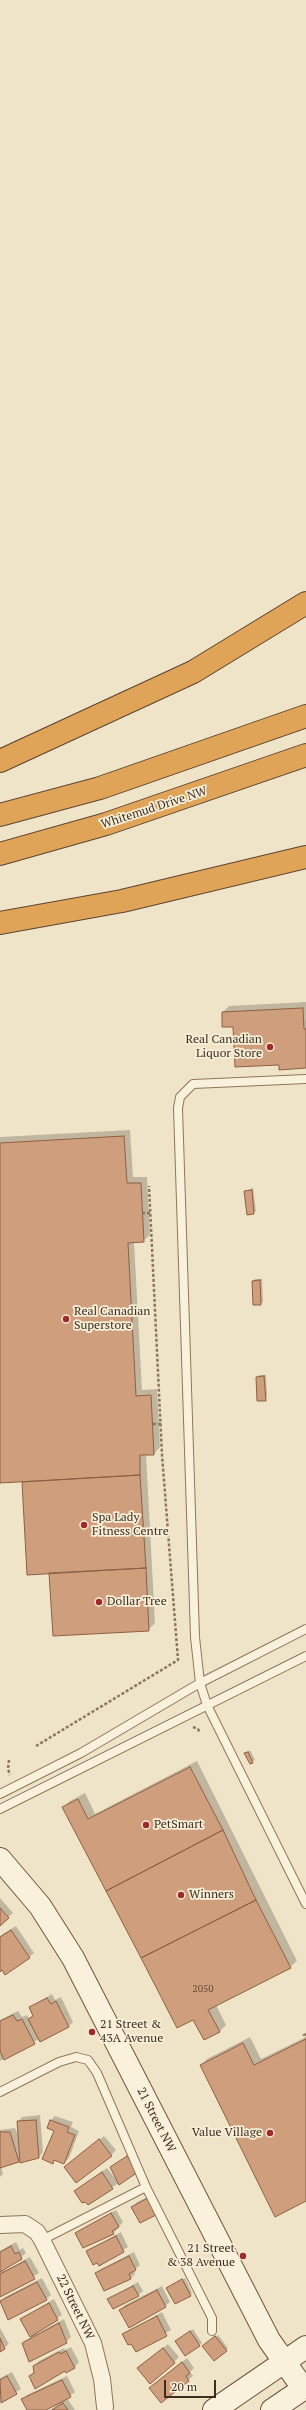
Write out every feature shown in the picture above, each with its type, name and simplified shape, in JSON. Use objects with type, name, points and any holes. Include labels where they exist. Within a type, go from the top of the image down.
[{"type":"highway","points":[[0,761],[193,672],[306,603]]},
{"type":"highway","points":[[0,815],[100,788],[306,716]]},
{"type":"highway","name":"Whitemud Drive NW","points":[[0,854],[106,824],[306,755]]},
{"type":"highway","points":[[0,923],[122,901],[306,857]]},
{"type":"street","name":"21 Street NW","points":[[0,1858],[40,1906],[73,1958],[269,2340],[284,2362],[305,2387]]},
{"type":"street","name":"22 Street NW","points":[[0,2225],[18,2223],[32,2227],[42,2240],[93,2343],[102,2379],[105,2407]]},
{"type":"street","points":[[214,2410],[306,2347]]},
{"type":"street","points":[[272,2410],[305,2387]]},
{"type":"lane","points":[[306,1079],[197,1084],[188,1088],[180,1097],[178,1108],[195,1638],[200,1683],[207,1705],[306,1904]]},
{"type":"lane","points":[[0,1794],[81,1753],[200,1683],[306,1629]]},
{"type":"lane","points":[[0,1809],[306,1656]]},
{"type":"lane","points":[[0,2092],[59,2062],[76,2057],[88,2060],[97,2073],[146,2187],[212,2318],[212,2331]]},
{"type":"lane","points":[[42,2240],[146,2187]]},
{"type":"path","points":[[36,1746],[178,1660],[162,1424],[149,1186]]},
{"type":"path","points":[[142,1213],[150,1213]]},
{"type":"path","points":[[153,1424],[162,1424]]},
{"type":"path","points":[[5,1779],[10,1776],[8,1769],[9,1760]]},
{"type":"path","points":[[306,2034],[304,2035],[306,2038]]},
{"type":"building","name":"Real Canadian Liquor Store","points":[[303,1008],[304,1029],[306,1029],[306,1068],[279,1070],[279,1065],[235,1067],[233,1027],[222,1027],[222,1012]]},
{"type":"building","name":"Real Canadian Superstore","points":[[124,1136],[127,1183],[141,1183],[144,1242],[128,1243],[136,1396],[151,1395],[154,1455],[140,1455],[140,1475],[0,1483],[0,1143]]},
{"type":"building","points":[[252,1190],[254,1214],[247,1215],[244,1191]]},
{"type":"building","points":[[260,1280],[261,1305],[253,1305],[252,1281]]},
{"type":"building","points":[[264,1376],[266,1401],[257,1401],[256,1377]]},
{"type":"building","name":"Spa Lady Fitness Centre","points":[[140,1475],[146,1568],[27,1575],[22,1482]]},
{"type":"building","name":"Dollar Tree","points":[[146,1568],[149,1631],[53,1636],[49,1573]]},
{"type":"building","points":[[248,1752],[253,1763],[250,1764],[244,1753]]},
{"type":"building","name":"PetSmart","points":[[190,1767],[223,1830],[106,1891],[62,1807],[78,1799],[88,1819]]},
{"type":"building","name":"Winners","points":[[223,1830],[256,1900],[141,1958],[106,1891]]},
{"type":"building","points":[[256,1900],[291,1968],[208,2010],[220,2032],[204,2040],[193,2020],[177,2028],[141,1958]]},
{"type":"building","points":[[0,1908],[9,1918],[0,1926]]},
{"type":"building","points":[[11,1930],[30,1958],[5,1975],[2,1970],[0,1972],[0,1937]]},
{"type":"building","points":[[47,1998],[51,2004],[56,2001],[69,2027],[40,2042],[28,2019],[33,2016],[29,2007]]},
{"type":"building","points":[[13,2015],[17,2021],[22,2019],[35,2044],[4,2060],[0,2051],[0,2021]]},
{"type":"building","name":"Value Village","points":[[306,2039],[306,2201],[275,2217],[200,2065],[243,2043],[254,2065]]},
{"type":"building","points":[[36,2120],[39,2158],[20,2163],[17,2121]]},
{"type":"building","points":[[50,2120],[69,2127],[67,2132],[75,2135],[64,2164],[54,2160],[53,2164],[42,2159],[54,2131],[47,2128]]},
{"type":"building","points":[[0,2132],[10,2132],[19,2162],[0,2168]]},
{"type":"building","points":[[99,2139],[112,2156],[76,2183],[64,2167]]},
{"type":"building","points":[[127,2156],[138,2172],[119,2185],[110,2167]]},
{"type":"building","points":[[102,2172],[113,2189],[88,2205],[85,2202],[82,2203],[74,2191]]},
{"type":"building","points":[[148,2198],[156,2215],[140,2223],[131,2207]]},
{"type":"building","points":[[111,2213],[119,2227],[112,2231],[114,2234],[83,2248],[75,2233]]},
{"type":"building","points":[[116,2236],[124,2252],[99,2266],[97,2263],[93,2265],[86,2251]]},
{"type":"building","points":[[11,2246],[15,2254],[19,2252],[22,2259],[0,2272],[0,2252]]},
{"type":"building","points":[[129,2256],[136,2270],[129,2274],[131,2279],[104,2291],[95,2273]]},
{"type":"building","points":[[25,2261],[35,2279],[0,2297],[0,2274]]},
{"type":"building","points":[[182,2279],[191,2296],[175,2304],[166,2288]]},
{"type":"building","points":[[37,2282],[47,2300],[8,2320],[0,2301]]},
{"type":"building","points":[[133,2286],[139,2296],[113,2309],[107,2299]]},
{"type":"building","points":[[157,2290],[166,2307],[129,2328],[119,2310]]},
{"type":"building","points":[[49,2303],[58,2320],[30,2337],[20,2319]]},
{"type":"building","points":[[157,2316],[167,2336],[136,2352],[131,2344],[128,2345],[122,2334]]},
{"type":"building","points":[[59,2323],[67,2343],[29,2362],[22,2343]]},
{"type":"building","points":[[190,2331],[200,2346],[185,2356],[175,2341]]},
{"type":"building","points":[[215,2336],[227,2351],[214,2361],[202,2346]]},
{"type":"building","points":[[0,2338],[5,2349],[0,2352]]},
{"type":"building","points":[[163,2348],[175,2363],[150,2384],[137,2368]]},
{"type":"building","points":[[66,2351],[75,2368],[66,2373],[65,2371],[35,2389],[29,2376],[34,2373],[33,2366],[59,2352],[60,2354]]},
{"type":"building","points":[[182,2362],[190,2373],[186,2376],[189,2381],[161,2403],[149,2388]]},
{"type":"building","points":[[7,2376],[17,2394],[1,2403],[0,2380]]},
{"type":"building","points":[[62,2380],[71,2397],[46,2410],[27,2410],[21,2399]]},
{"type":"building","points":[[63,2403],[68,2410],[52,2410]]},
{"type":"place","name":"Real Canadian Liquor Store","points":[[270,1047]]},
{"type":"place","name":"Real Canadian Superstore","points":[[66,1319]]},
{"type":"place","name":"Spa Lady Fitness Centre","points":[[84,1525]]},
{"type":"place","name":"Dollar Tree","points":[[99,1602]]},
{"type":"place","name":"PetSmart","points":[[146,1825]]},
{"type":"place","name":"Winners","points":[[181,1895]]},
{"type":"place","name":"21 Street & 43A Avenue","points":[[92,2032]]},
{"type":"place","name":"Value Village","points":[[270,2133]]},
{"type":"place","name":"21 Street & 38 Avenue","points":[[243,2256]]}]
